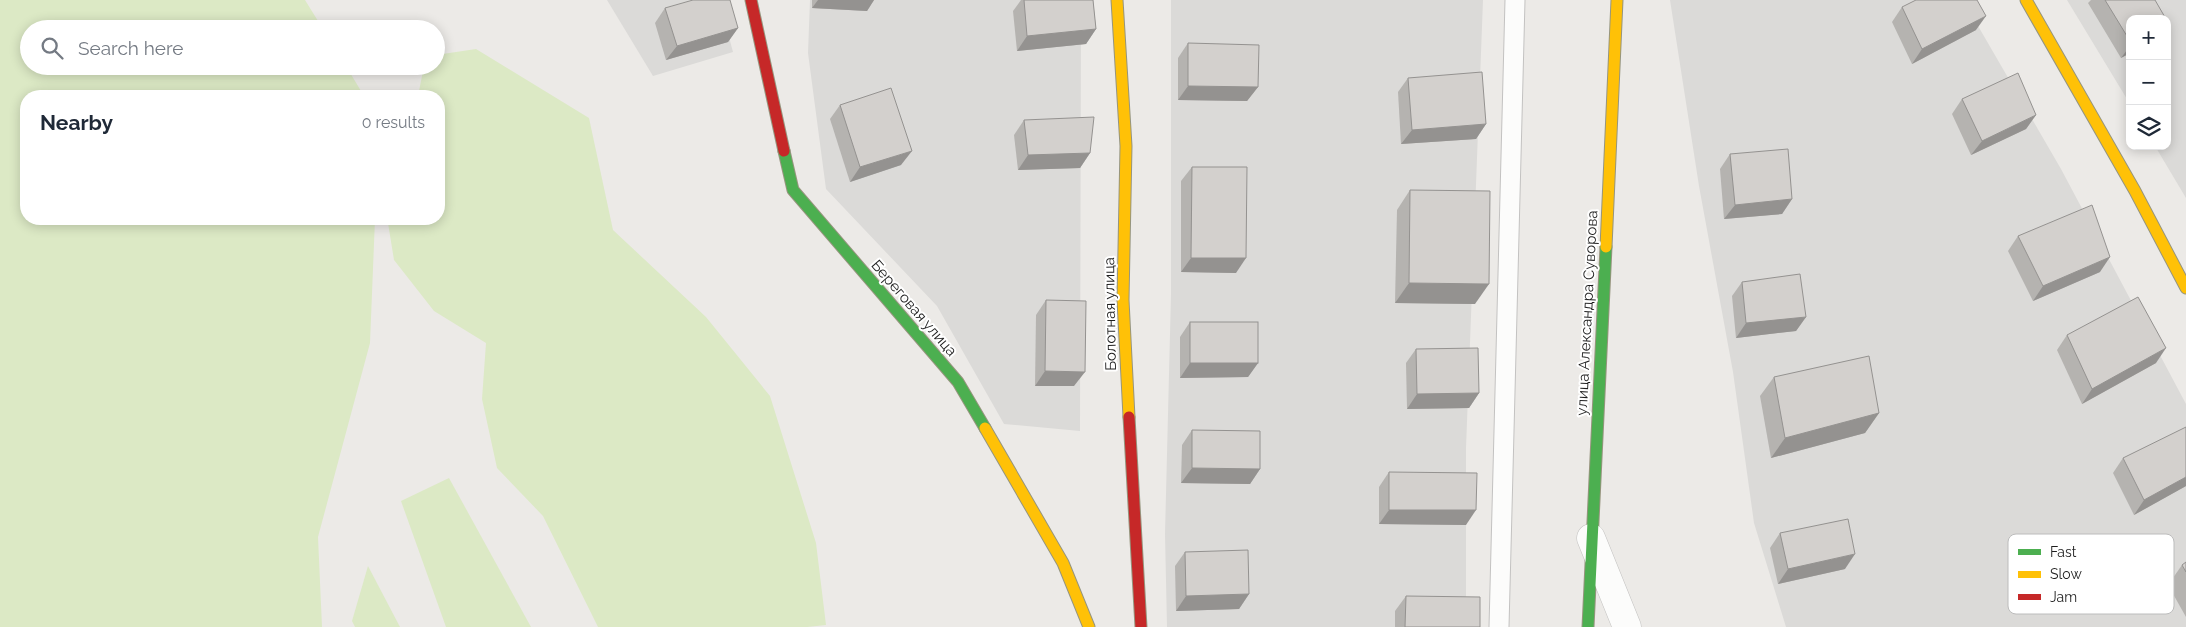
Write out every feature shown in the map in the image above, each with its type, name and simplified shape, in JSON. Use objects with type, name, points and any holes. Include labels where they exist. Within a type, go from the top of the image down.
[{"type":"street","name":"Береговая улица","points":[[751,0],[793,190],[958,382],[1063,563],[1089,627]]},
{"type":"street","name":"Болотная улица","points":[[1117,0],[1126,146],[1123,300],[1141,627]]},
{"type":"street","points":[[2026,0],[2135,191],[2186,288]]},
{"type":"street","name":"улица Александра Суворова","points":[[1588,627],[1613,5]]},
{"type":"street","points":[[1591,538],[1628,627]]},
{"type":"lane","points":[[1499,627],[1515,0]]},
{"type":"shaded area","points":[[607,0],[719,0],[733,52],[653,76]]},
{"type":"shaded area","points":[[810,0],[1081,0],[1080,431],[1004,424],[937,306],[826,189],[808,53]]},
{"type":"shaded area","points":[[1171,0],[1483,0],[1466,448],[1466,627],[1167,627],[1165,534],[1171,294]]},
{"type":"shaded area","points":[[1670,0],[1963,0],[2061,169],[2186,404],[2186,627],[1786,627],[1754,523],[1733,372],[1699,186]]},
{"type":"shaded area","points":[[2067,0],[2186,0],[2186,198],[2157,150],[2171,150],[2171,15],[2126,15],[2126,97]]},
{"type":"green space","points":[[0,0],[305,0],[317,20],[20,20],[20,75],[351,75],[360,90],[20,90],[20,225],[375,225],[370,343],[318,537],[322,627],[0,627]]},
{"type":"green space","points":[[476,49],[589,118],[613,230],[706,317],[770,396],[816,543],[826,625],[807,627],[598,627],[543,516],[497,468],[482,399],[486,343],[434,311],[394,260],[388,225],[445,225],[445,90],[419,90],[422,75],[445,75],[445,54]]},
{"type":"green space","points":[[449,478],[531,627],[446,627],[401,501]]},
{"type":"green space","points":[[368,566],[400,627],[355,627],[352,621]]},
{"type":"building","points":[[693,0],[730,0],[738,28],[677,46],[665,8]]},
{"type":"building","points":[[1024,0],[1093,0],[1096,29],[1027,36]]},
{"type":"building","points":[[1916,0],[1977,0],[1986,16],[1922,49],[1902,7]]},
{"type":"building","points":[[2105,0],[2155,0],[2164,15],[2126,15],[2126,34]]},
{"type":"building","points":[[1188,43],[1259,45],[1258,87],[1188,86]]},
{"type":"building","points":[[1482,72],[1486,124],[1412,130],[1408,78]]},
{"type":"building","points":[[2018,73],[2036,115],[1982,141],[1962,99]]},
{"type":"building","points":[[891,88],[912,151],[860,167],[840,105]]},
{"type":"building","points":[[1094,117],[1090,153],[1028,155],[1024,120]]},
{"type":"building","points":[[1788,149],[1792,199],[1735,205],[1730,154]]},
{"type":"building","points":[[1192,167],[1247,167],[1246,258],[1191,258]]},
{"type":"building","points":[[1410,190],[1490,191],[1489,284],[1409,283]]},
{"type":"building","points":[[2092,205],[2110,257],[2043,286],[2018,236]]},
{"type":"building","points":[[1800,274],[1806,317],[1746,323],[1742,282]]},
{"type":"building","points":[[2138,297],[2166,348],[2092,389],[2067,335]]},
{"type":"building","points":[[1046,300],[1086,301],[1085,372],[1045,371]]},
{"type":"building","points":[[1190,322],[1258,322],[1258,363],[1190,363]]},
{"type":"building","points":[[1478,348],[1479,393],[1417,394],[1416,349]]},
{"type":"building","points":[[1869,356],[1879,413],[1785,438],[1774,377]]},
{"type":"building","points":[[2186,427],[2186,477],[2144,500],[2123,458]]},
{"type":"building","points":[[1192,430],[1260,431],[1260,469],[1192,468]]},
{"type":"building","points":[[1389,472],[1477,473],[1476,510],[1389,510]]},
{"type":"building","points":[[1848,519],[1855,554],[1788,569],[1780,533]]},
{"type":"building","points":[[1248,550],[1249,594],[1186,596],[1185,552]]},
{"type":"building","points":[[2186,562],[2186,572],[2182,565]]},
{"type":"building","points":[[1406,596],[1480,597],[1480,627],[1405,627]]},
{"type":"traffic: fast","points":[[784,151],[793,190],[958,382],[985,428]]},
{"type":"traffic: fast","points":[[1588,627],[1606,247]]},
{"type":"traffic: slow","points":[[1117,0],[1126,146],[1123,300],[1129,417]]},
{"type":"traffic: slow","points":[[1606,247],[1617,0]]},
{"type":"traffic: slow","points":[[2026,0],[2135,191],[2186,288]]},
{"type":"traffic: slow","points":[[985,428],[1063,563],[1089,627]]},
{"type":"traffic: jam","points":[[751,0],[784,151]]},
{"type":"traffic: jam","points":[[1129,417],[1141,627]]}]
